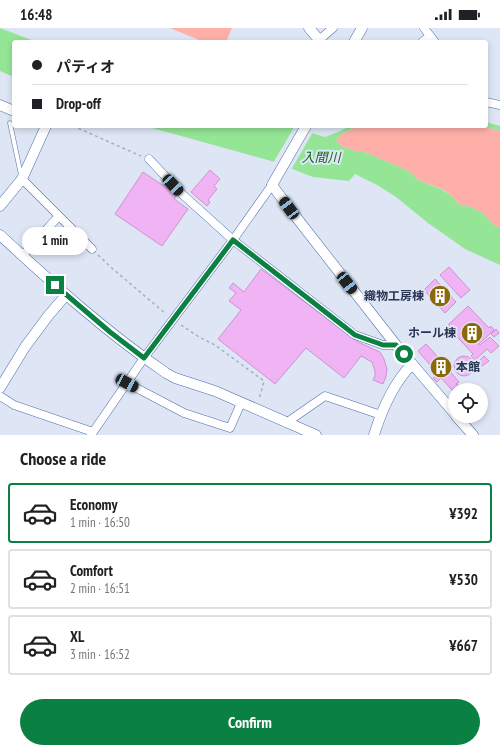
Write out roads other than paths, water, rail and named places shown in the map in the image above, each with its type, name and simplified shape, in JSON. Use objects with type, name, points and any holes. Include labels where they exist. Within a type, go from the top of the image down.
[{"type":"street","points":[[310,28],[319,40]]},
{"type":"street","points":[[321,40],[333,28]]},
{"type":"street","points":[[355,40],[362,28]]},
{"type":"street","points":[[424,28],[433,39]]},
{"type":"street","points":[[488,103],[500,106]]},
{"type":"street","points":[[0,105],[12,110]]},
{"type":"street","points":[[0,206],[22,179],[45,128]]},
{"type":"street","points":[[0,396],[14,405],[92,434],[144,358],[233,240],[275,180],[305,128]]},
{"type":"street","points":[[150,160],[182,194],[233,240],[355,335],[383,345],[396,345]]},
{"type":"street","points":[[22,179],[58,217],[92,249]]},
{"type":"street","points":[[275,180],[289,208],[396,345],[448,406]]},
{"type":"street","points":[[23,256],[58,217]]},
{"type":"street","points":[[0,235],[66,295],[110,332],[144,358],[175,378],[215,392],[316,435]]},
{"type":"street","points":[[0,388],[24,347],[66,295]]},
{"type":"street","points":[[375,431],[399,379],[412,364]]},
{"type":"street","points":[[127,383],[184,413],[230,428],[241,403]]},
{"type":"street","points":[[286,423],[325,396],[381,416]]},
{"type":"street","points":[[463,423],[473,435]]},
{"type":"lane","points":[[10,123],[22,179]]},
{"type":"water","points":[[0,28],[32,40],[12,40],[12,76],[0,71]]},
{"type":"water","points":[[488,123],[500,126],[500,131],[488,128]]},
{"type":"water","name":"入間川","points":[[152,128],[296,128],[325,137],[346,128],[353,128],[340,135],[336,141],[344,148],[364,152],[402,168],[411,173],[418,180],[443,190],[453,197],[459,205],[471,207],[485,215],[500,228],[500,265],[465,249],[428,223],[396,197],[355,174],[349,181],[313,177],[275,162]]},
{"type":"place","name":"織物工房棟","points":[[440,296]]},
{"type":"place","name":"ホール棟","points":[[472,333]]},
{"type":"place","name":"本館","points":[[441,367]]}]
